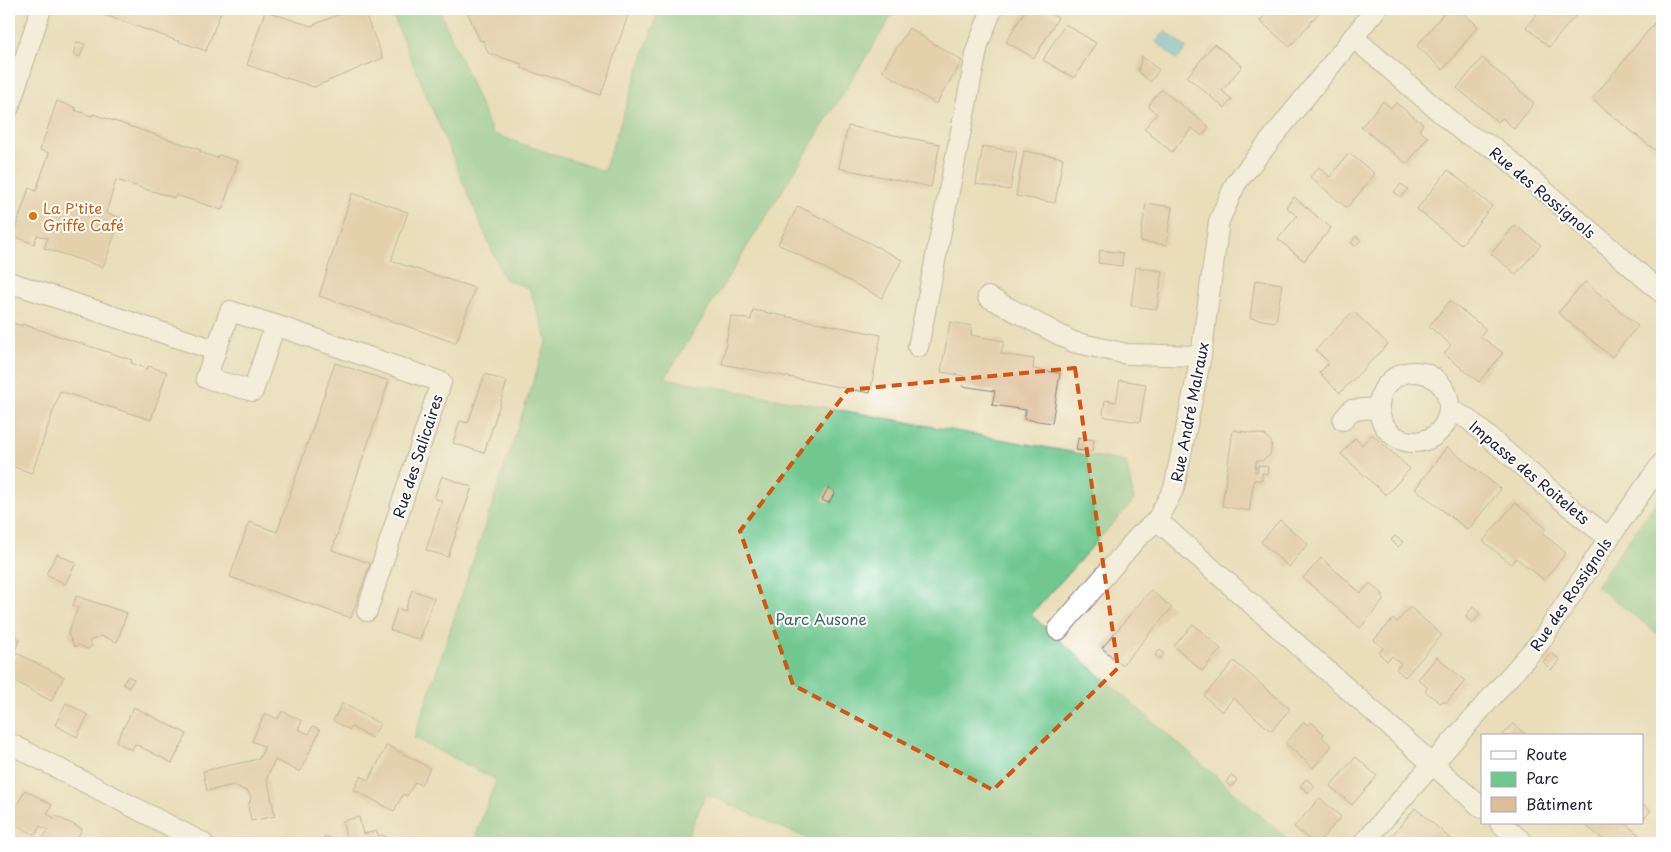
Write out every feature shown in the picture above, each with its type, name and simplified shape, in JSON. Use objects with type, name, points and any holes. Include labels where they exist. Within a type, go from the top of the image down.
[{"type":"street","points":[[9,107],[41,9]]},
{"type":"street","points":[[918,348],[978,45],[992,9]]},
{"type":"street","name":"Rue André Malraux","points":[[1157,520],[1174,488],[1201,356],[1219,221],[1236,183],[1376,9]]},
{"type":"street","name":"Rue des Rossignols","points":[[1353,38],[1463,132],[1496,149],[1662,293]]},
{"type":"street","points":[[9,282],[216,350]]},
{"type":"street","points":[[988,297],[1073,342],[1127,354],[1201,356]]},
{"type":"street","name":"Rue des Salicaires","points":[[275,325],[253,392],[206,378],[230,311],[275,325],[441,382],[367,611]]},
{"type":"street","points":[[1343,420],[1351,410],[1378,408],[1380,397],[1385,387],[1393,378],[1410,372],[1428,375],[1438,382],[1446,391],[1450,410]]},
{"type":"street","name":"Impasse des Roitelets","points":[[1378,408],[1386,429],[1394,437],[1405,442],[1428,440],[1437,434],[1444,425],[1450,410],[1468,419],[1578,514],[1609,538]]},
{"type":"street","name":"Rue des Rossignols","points":[[1363,843],[1541,641],[1609,538],[1662,463]]},
{"type":"street","points":[[1058,630],[1137,538],[1157,520],[1481,807]]},
{"type":"street","points":[[9,743],[204,843]]},
{"type":"street","points":[[1501,824],[1524,843]]},
{"type":"highlighted area","points":[[1075,368],[1118,668],[993,790],[793,685],[740,531],[848,390]]},
{"type":"green space","name":"Parc Ausone","points":[[390,9],[439,9],[493,134],[604,171],[659,9],[896,9],[665,378],[1126,462],[1134,500],[1031,615],[1292,843],[817,843],[706,794],[685,843],[473,843],[496,780],[414,738],[547,340],[529,288],[504,279]]},
{"type":"green space","points":[[1662,494],[1662,637],[1596,586]]},
{"type":"water","points":[[1165,31],[1187,48],[1177,60],[1156,42]]},
{"type":"building","points":[[88,9],[222,9],[206,51]]},
{"type":"building","points":[[352,9],[363,9],[383,58],[314,87],[247,65],[265,11],[311,26]]},
{"type":"building","points":[[466,9],[630,9],[601,95],[521,68],[522,64],[488,53],[483,40],[480,41]]},
{"type":"building","points":[[1026,9],[1042,9],[1058,18],[1034,58],[1006,42]]},
{"type":"building","points":[[1270,9],[1322,9],[1290,47],[1260,21]]},
{"type":"building","points":[[1447,9],[1458,9],[1478,26],[1443,70],[1417,46]]},
{"type":"building","points":[[1541,9],[1590,9],[1585,14],[1580,10],[1549,47],[1526,27]]},
{"type":"building","points":[[1662,14],[1662,156],[1592,99]]},
{"type":"building","points":[[1065,24],[1096,43],[1074,78],[1043,60]]},
{"type":"building","points":[[909,28],[962,61],[936,104],[882,71]]},
{"type":"building","points":[[77,42],[85,44],[80,57],[73,54]]},
{"type":"building","points":[[1214,44],[1242,66],[1222,91],[1232,99],[1225,108],[1187,77]]},
{"type":"building","points":[[1142,56],[1159,70],[1150,82],[1138,71]]},
{"type":"building","points":[[1482,58],[1534,103],[1514,129],[1502,118],[1498,122],[1457,88]]},
{"type":"building","points":[[1162,90],[1209,127],[1202,136],[1192,128],[1172,152],[1144,129],[1157,114],[1149,107],[1150,103]]},
{"type":"building","points":[[57,101],[76,108],[75,110],[92,116],[93,114],[201,150],[200,152],[217,158],[219,155],[238,161],[222,210],[176,195],[175,198],[116,180],[106,213],[121,218],[103,267],[44,248],[48,238],[37,235],[34,244],[13,236],[29,188],[36,191],[49,153],[40,150]]},
{"type":"building","points":[[1383,101],[1391,108],[1396,103],[1423,124],[1419,130],[1428,137],[1407,164],[1361,127]]},
{"type":"building","points":[[848,126],[940,144],[931,187],[839,168]]},
{"type":"building","points":[[983,146],[1017,152],[1010,190],[976,184]]},
{"type":"building","points":[[1024,151],[1063,158],[1055,203],[1016,196]]},
{"type":"building","points":[[1349,153],[1375,174],[1347,208],[1310,177],[1319,167],[1330,177]]},
{"type":"building","points":[[1448,170],[1492,206],[1461,245],[1417,209]]},
{"type":"building","points":[[1401,184],[1408,189],[1401,197],[1394,192]]},
{"type":"building","points":[[352,193],[408,212],[391,261],[475,288],[456,343],[319,296]]},
{"type":"building","points":[[1294,197],[1331,228],[1304,261],[1278,239],[1297,216],[1286,207]]},
{"type":"building","points":[[1146,203],[1172,207],[1166,245],[1140,241]]},
{"type":"building","points":[[798,206],[902,260],[882,298],[778,244]]},
{"type":"building","points":[[1515,225],[1541,245],[1516,274],[1491,254]]},
{"type":"building","points":[[1356,236],[1361,240],[1355,246],[1351,243]]},
{"type":"building","points":[[1100,250],[1123,253],[1122,266],[1098,263]]},
{"type":"building","points":[[1136,267],[1162,271],[1157,309],[1131,306]]},
{"type":"building","points":[[1255,280],[1282,284],[1276,322],[1250,318]]},
{"type":"building","points":[[1585,282],[1638,326],[1612,357],[1558,313]]},
{"type":"building","points":[[1450,301],[1486,329],[1480,336],[1503,353],[1479,382],[1444,354],[1451,345],[1429,326]]},
{"type":"building","points":[[753,310],[881,335],[870,393],[722,364],[731,316],[751,320]]},
{"type":"building","points":[[1353,311],[1388,344],[1340,393],[1319,373],[1329,363],[1316,350]]},
{"type":"building","points":[[9,322],[22,326],[22,324],[132,360],[131,363],[147,369],[148,366],[167,372],[151,420],[60,391],[32,473],[9,465]]},
{"type":"building","points":[[950,322],[972,326],[971,335],[1004,341],[1001,354],[1034,359],[1033,369],[1060,373],[1052,423],[1024,419],[1026,410],[992,405],[995,391],[962,386],[964,376],[941,372]]},
{"type":"building","points":[[335,363],[389,381],[332,550],[370,563],[351,618],[230,577],[249,522],[277,532]]},
{"type":"building","points":[[485,374],[507,382],[484,453],[453,443],[460,421],[468,423]]},
{"type":"building","points":[[1120,380],[1146,384],[1140,422],[1106,417],[1103,414],[1105,400],[1116,402]]},
{"type":"building","points":[[1233,430],[1265,435],[1272,443],[1270,455],[1262,461],[1256,461],[1255,472],[1257,472],[1258,465],[1268,467],[1267,474],[1262,473],[1262,480],[1254,480],[1249,511],[1222,506]]},
{"type":"building","points":[[1372,434],[1410,469],[1386,495],[1341,454],[1355,438],[1362,445]]},
{"type":"building","points":[[1078,438],[1094,440],[1092,452],[1076,450]]},
{"type":"building","points":[[1447,447],[1501,489],[1468,530],[1415,489]]},
{"type":"building","points":[[442,476],[472,487],[448,557],[426,550],[442,501],[434,498]]},
{"type":"building","points":[[828,488],[835,492],[829,503],[822,500]]},
{"type":"building","points":[[1515,503],[1546,528],[1542,533],[1566,553],[1544,580],[1516,558],[1511,564],[1483,541]]},
{"type":"building","points":[[1280,520],[1308,544],[1289,567],[1261,542]]},
{"type":"building","points":[[1395,536],[1403,542],[1398,547],[1391,540]]},
{"type":"building","points":[[57,554],[76,563],[65,584],[46,574]]},
{"type":"building","points":[[1321,558],[1361,593],[1370,583],[1383,594],[1383,601],[1360,628],[1303,578]]},
{"type":"building","points":[[412,590],[434,598],[420,640],[390,630],[397,608],[405,611]]},
{"type":"building","points":[[1151,590],[1172,608],[1122,665],[1102,648]]},
{"type":"building","points":[[76,596],[127,613],[117,642],[101,636],[89,641],[92,646],[87,649],[79,645],[75,647],[68,634],[78,608],[73,606]]},
{"type":"building","points":[[1410,607],[1442,635],[1405,677],[1396,669],[1401,664],[1392,656],[1387,661],[1379,653],[1383,648],[1374,640],[1393,619],[1397,622]]},
{"type":"building","points":[[1473,607],[1480,614],[1473,623],[1465,617]]},
{"type":"building","points":[[1193,624],[1221,649],[1202,671],[1174,646]]},
{"type":"building","points":[[9,633],[20,640],[16,648],[9,644]]},
{"type":"building","points":[[1160,650],[1164,654],[1160,659],[1155,655]]},
{"type":"building","points":[[17,653],[64,677],[51,701],[9,678],[9,667]]},
{"type":"building","points":[[1551,653],[1560,660],[1551,670],[1543,662]]},
{"type":"building","points":[[1437,657],[1465,681],[1446,703],[1443,701],[1440,703],[1425,691],[1428,688],[1418,679]]},
{"type":"building","points":[[1234,661],[1290,709],[1271,731],[1233,698],[1222,712],[1204,696]]},
{"type":"building","points":[[128,676],[134,679],[129,688],[123,684]]},
{"type":"building","points":[[66,703],[88,715],[77,737],[55,725]]},
{"type":"building","points":[[342,703],[380,724],[372,738],[351,727],[350,730],[333,721]]},
{"type":"building","points":[[134,707],[187,734],[172,763],[135,744],[132,750],[116,742]]},
{"type":"building","points":[[282,711],[302,721],[298,729],[309,734],[313,726],[320,730],[300,772],[275,760],[267,777],[275,816],[251,821],[248,806],[251,798],[248,792],[234,785],[207,791],[203,771],[259,759],[265,747],[252,741],[265,713],[278,719]]},
{"type":"building","points":[[1304,722],[1308,725],[1311,722],[1324,734],[1322,737],[1332,746],[1313,768],[1285,743]]},
{"type":"building","points":[[1513,723],[1525,734],[1504,734]]},
{"type":"building","points":[[387,745],[430,768],[421,785],[415,782],[407,796],[403,794],[394,811],[354,790],[361,776],[369,780]]},
{"type":"building","points":[[1356,757],[1377,776],[1352,805],[1330,786]]},
{"type":"building","points":[[1231,775],[1237,780],[1231,787],[1226,782]]},
{"type":"building","points":[[1306,779],[1315,786],[1309,793],[1300,786]]},
{"type":"building","points":[[25,790],[52,805],[47,814],[54,818],[56,816],[82,829],[74,843],[40,843],[48,830],[40,826],[35,835],[9,821]]},
{"type":"building","points":[[1320,798],[1341,817],[1318,843],[1313,843],[1294,827]]},
{"type":"building","points":[[1644,805],[1651,811],[1644,818]]},
{"type":"building","points":[[1415,808],[1453,841],[1451,843],[1396,843],[1390,838]]},
{"type":"building","points":[[359,817],[363,834],[377,831],[378,836],[382,835],[398,843],[348,843],[342,821]]},
{"type":"building","points":[[1584,824],[1626,824],[1648,843],[1607,843]]},
{"type":"building","points":[[325,836],[339,843],[321,843]]},
{"type":"place","name":"La P'tite Griffe Café","points":[[33,216]]}]
